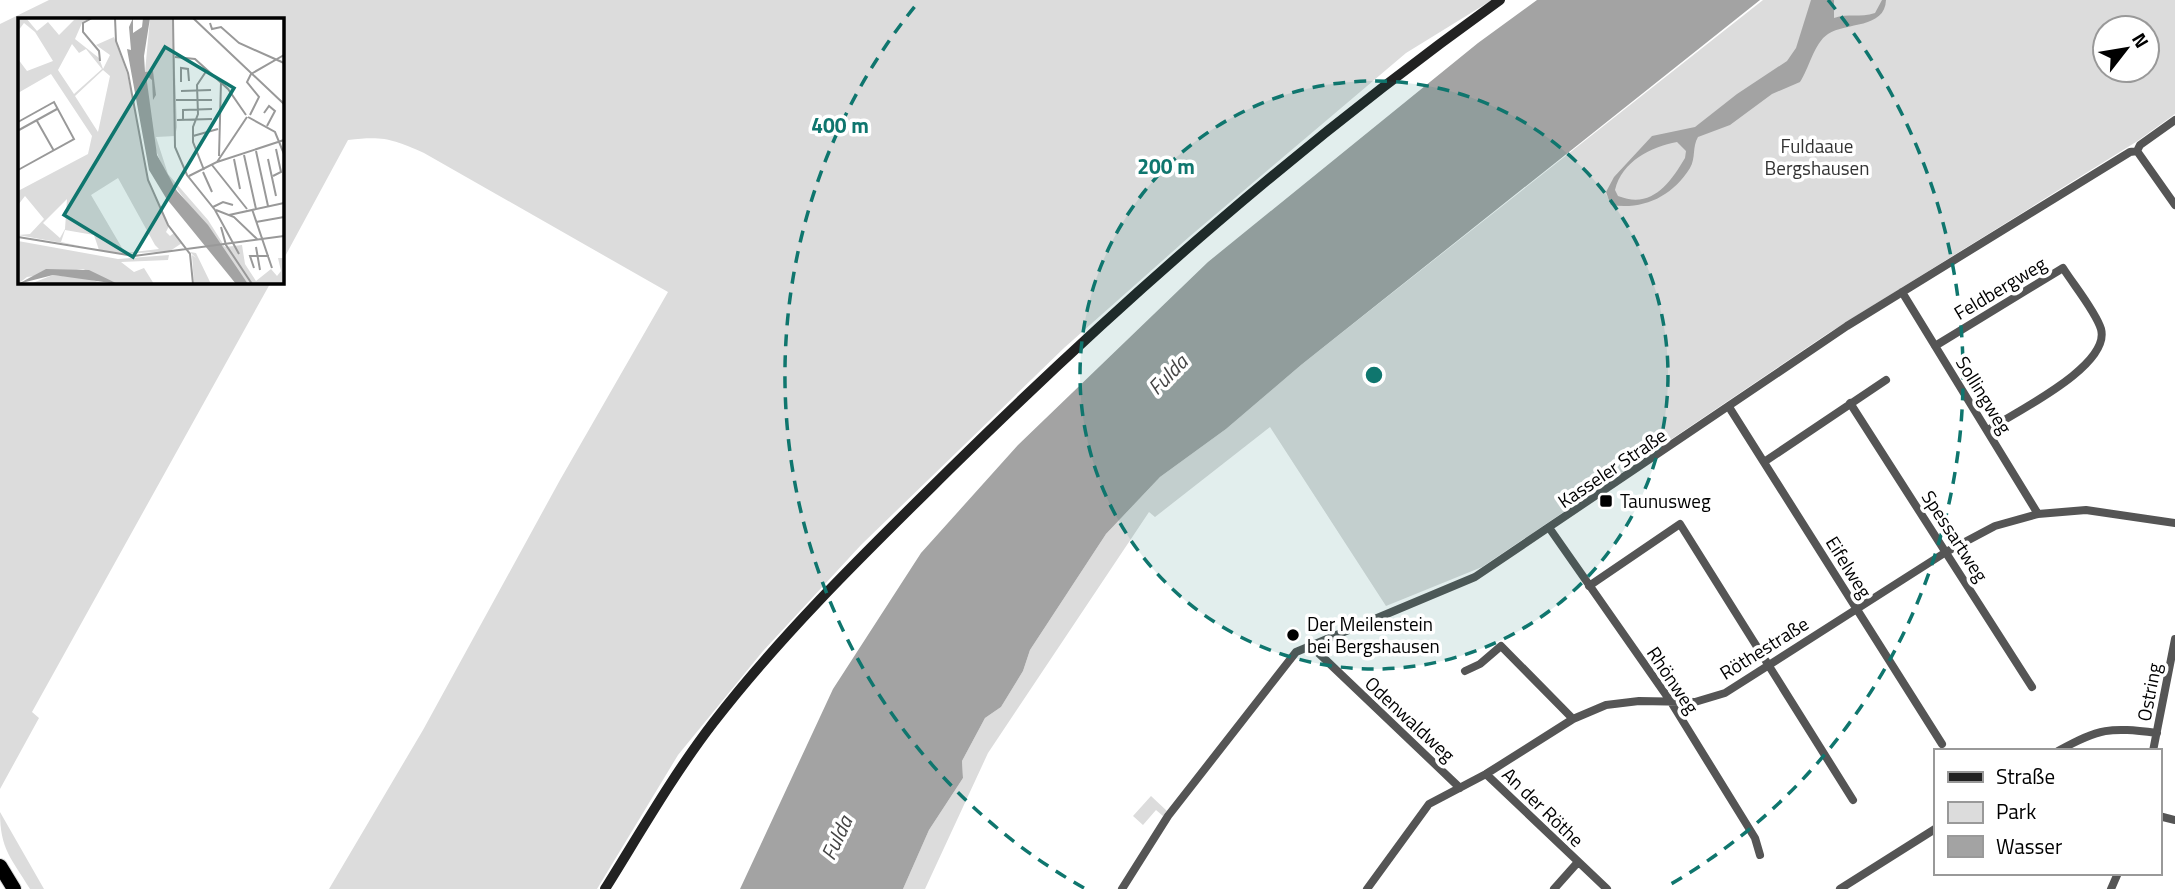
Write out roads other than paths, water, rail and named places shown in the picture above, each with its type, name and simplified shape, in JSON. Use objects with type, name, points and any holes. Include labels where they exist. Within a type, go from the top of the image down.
[{"type":"highway","points":[[0,866],[14,889]]},
{"type":"street","points":[[605,889],[687,758],[714,723],[878,539],[1061,360],[1226,212],[1420,57],[1500,0]]},
{"type":"street","name":"Kasseler Straße","points":[[1122,889],[1168,817],[1286,662],[1309,644],[1461,584],[1550,529],[1770,376],[2130,152],[2137,151],[2140,145],[2175,120]]},
{"type":"street","points":[[2137,151],[2175,205]]},
{"type":"street","name":"Feldbergweg","points":[[1935,346],[2063,268],[2101,329],[2099,348],[2087,366],[1988,430]]},
{"type":"street","name":"Sollingweg","points":[[1902,292],[2038,514]]},
{"type":"street","points":[[1763,462],[1885,380]]},
{"type":"street","name":"Spessartweg","points":[[1850,403],[2032,687]]},
{"type":"street","name":"Eifelweg","points":[[1729,407],[1942,744]]},
{"type":"street","name":"Röthestraße","points":[[1367,889],[1429,804],[1486,774],[1573,719],[1606,705],[1639,701],[1695,702],[1725,692],[1946,552],[1995,526],[2038,514],[2086,510],[2175,523]]},
{"type":"street","points":[[1589,586],[1680,524],[1853,800]]},
{"type":"street","name":"Rhönweg","points":[[1550,529],[1671,702],[1755,838],[1760,855]]},
{"type":"street","name":"Ostring","points":[[2153,749],[2175,639]]},
{"type":"street","name":"Odenwaldweg","points":[[1309,644],[1460,788]]},
{"type":"street","points":[[1465,671],[1480,664],[1501,646],[1573,719]]},
{"type":"street","points":[[2062,749],[2100,730],[2119,728],[2157,733]]},
{"type":"street","name":"An der Röthe","points":[[1486,774],[1607,889]]},
{"type":"street","points":[[1840,889],[1934,830]]},
{"type":"street","name":"An der Röthe","points":[[1554,889],[1578,863]]},
{"type":"water","name":"Fulda","points":[[1537,0],[1760,0],[1301,365],[1226,429],[1160,477],[1106,534],[1030,650],[1023,671],[1001,707],[985,718],[962,761],[963,778],[929,830],[903,889],[740,889],[833,689],[921,553],[1018,445],[1208,262],[1478,43]]},
{"type":"water","points":[[1811,0],[1834,0],[1834,18],[1875,13],[1882,0],[1886,0],[1879,16],[1836,30],[1823,38],[1800,82],[1772,94],[1730,125],[1698,137],[1690,168],[1666,194],[1645,203],[1611,205],[1606,192],[1614,177],[1652,136],[1695,127],[1737,94],[1787,61],[1796,48]],"holes":[[[1677,142],[1686,151],[1679,168],[1658,192],[1640,199],[1618,196],[1615,190],[1619,180],[1624,171],[1639,157]]]},
{"type":"place","name":"Taunusweg","points":[[1606,501]]},
{"type":"place","name":"Der Meilenstein bei Bergshausen","points":[[1293,635]]},
{"type":"park label","name":"Fuldaaue Bergshausen","points":[[1817,157]]}]
